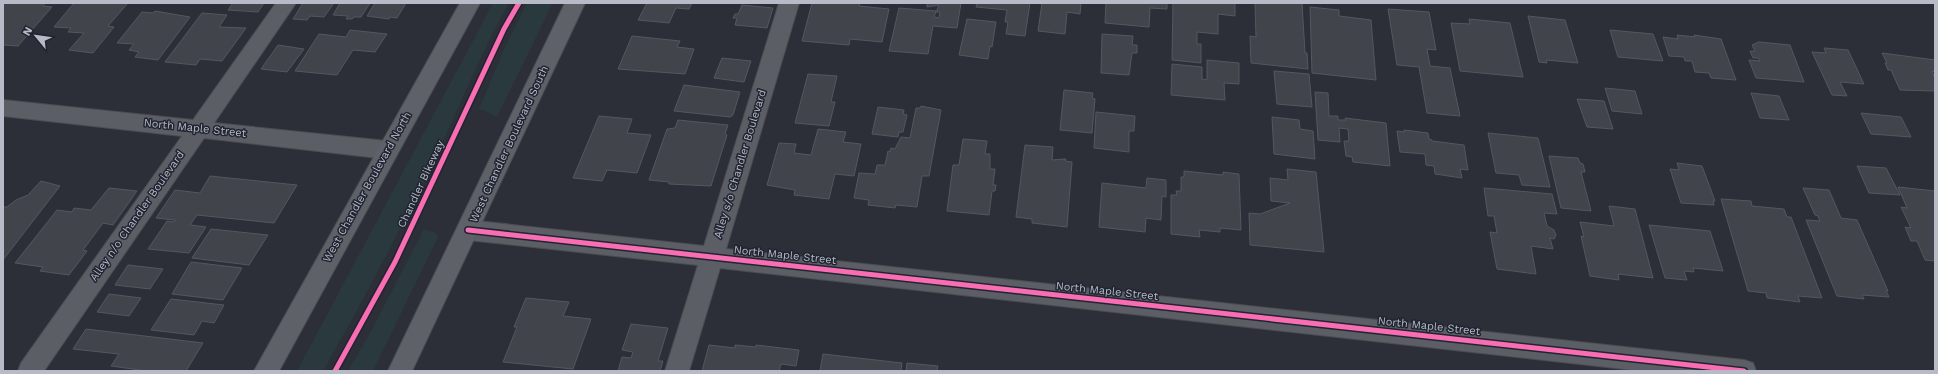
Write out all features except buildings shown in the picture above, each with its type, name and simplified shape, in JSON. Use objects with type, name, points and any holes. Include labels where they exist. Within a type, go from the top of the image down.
[{"type":"main road","name":"West Chandler Boulevard North","points":[[266,371],[387,150],[470,3]]},
{"type":"main road","name":"West Chandler Boulevard South","points":[[400,371],[575,3]]},
{"type":"street","name":"Alley n/o Chandler Boulevard","points":[[30,371],[197,128],[286,3]]},
{"type":"street","name":"Alley s/o Chandler Boulevard","points":[[677,371],[789,3]]},
{"type":"street","name":"North Maple Street","points":[[3,108],[197,128],[387,150]]},
{"type":"street","name":"North Maple Street","points":[[468,230],[1744,371]]},
{"type":"shaded area","points":[[493,3],[509,3],[480,60],[423,183],[367,291],[323,371],[297,371]]},
{"type":"shaded area","points":[[527,3],[553,3],[497,117],[479,109],[505,47]]},
{"type":"shaded area","points":[[424,229],[436,233],[438,237],[373,371],[348,371],[370,333]]},
{"type":"cycle path","name":"Chandler Bikeway","points":[[335,371],[395,262],[504,29],[519,3]]},
{"type":"cycle path","points":[[468,230],[1744,371]]}]
